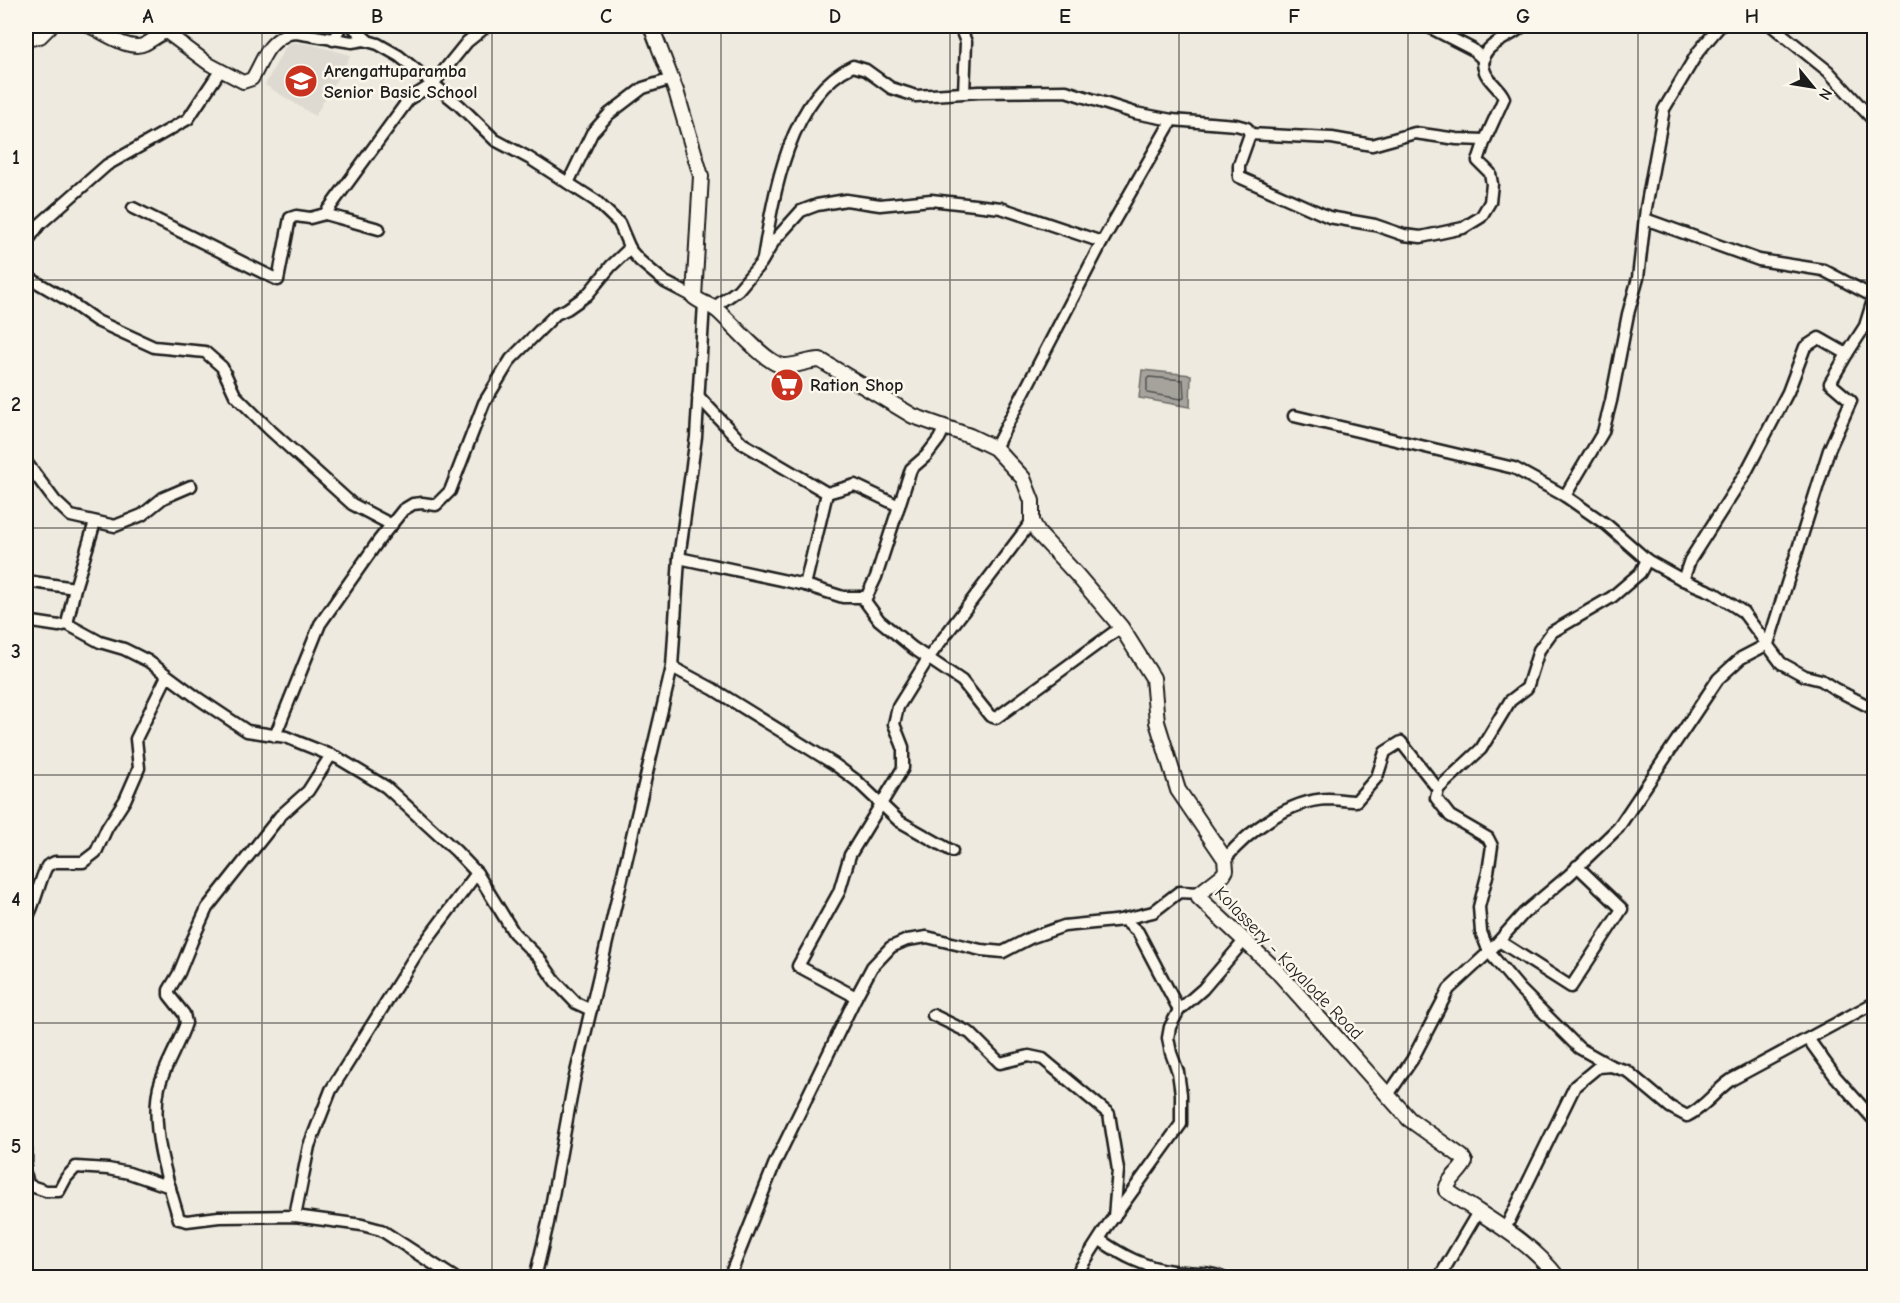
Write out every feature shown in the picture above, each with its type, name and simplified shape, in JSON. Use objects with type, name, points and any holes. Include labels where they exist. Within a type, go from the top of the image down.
[{"type":"main road","points":[[26,39],[40,36],[50,26]]},
{"type":"main road","points":[[651,26],[672,79],[701,176],[704,303]]},
{"type":"main road","name":"Kolassery - Kayalode Road","points":[[704,303],[778,364],[785,366],[820,360],[913,416],[995,448],[1023,477],[1032,501],[1032,521],[1038,533],[1121,627],[1153,678],[1157,722],[1178,790],[1225,859],[1226,870],[1223,875],[1200,893],[1199,898],[1277,971],[1409,1119],[1462,1157],[1465,1162],[1462,1169],[1447,1185],[1446,1190],[1505,1229],[1545,1261],[1558,1278]]},
{"type":"street","points":[[89,26],[128,46],[145,45],[156,36],[166,32],[220,70],[243,82],[252,79],[264,53],[274,40],[288,29],[296,33],[333,40],[352,42],[367,40]]},
{"type":"street","points":[[333,40],[341,26]]},
{"type":"street","points":[[352,26],[367,40],[399,56],[495,140],[529,158],[596,201],[619,223],[630,248],[652,272],[665,282],[704,303],[738,290],[774,241],[801,212],[817,205],[846,200],[880,205],[931,200],[1001,208],[1102,242]]},
{"type":"street","points":[[326,214],[409,99],[433,84],[467,42],[487,26]]},
{"type":"street","points":[[1428,26],[1472,49],[1484,60]]},
{"type":"street","points":[[1251,134],[1239,165],[1239,177],[1243,180],[1329,218],[1375,225],[1404,235],[1421,237],[1463,228],[1480,217],[1490,202],[1492,184],[1490,173],[1478,161],[1504,98],[1500,88],[1489,80],[1484,69],[1484,60],[1492,45],[1522,26]]},
{"type":"street","points":[[1565,496],[1603,432],[1638,278],[1646,208],[1664,110],[1698,52],[1720,26]]},
{"type":"street","points":[[1772,26],[1828,71],[1875,121]]},
{"type":"street","points":[[960,27],[966,42],[964,93]]},
{"type":"street","points":[[763,259],[772,206],[786,153],[800,122],[818,94],[838,73],[853,66],[866,70],[891,88],[916,96],[1066,91],[1135,113],[1172,120],[1241,125],[1251,134]]},
{"type":"street","points":[[26,243],[39,225],[107,165],[188,119],[220,70]]},
{"type":"street","points":[[568,183],[592,133],[609,114],[643,88],[672,79]]},
{"type":"street","points":[[995,448],[1102,242],[1172,120]]},
{"type":"street","points":[[1251,134],[1332,138],[1372,145],[1415,133],[1485,140]]},
{"type":"street","points":[[133,208],[278,280],[290,218],[296,216],[310,218],[326,214],[379,229]]},
{"type":"street","points":[[1388,1095],[1412,1060],[1449,989],[1489,952],[1524,912],[1617,828],[1718,678],[1741,658],[1768,645],[1829,450],[1851,401],[1830,382],[1865,326],[1875,297],[1823,270],[1759,260],[1645,219]]},
{"type":"street","points":[[275,736],[320,624],[403,510],[413,504],[436,505],[450,490],[475,422],[484,403],[512,359],[535,332],[556,314],[587,295],[611,266],[630,248]]},
{"type":"street","points":[[26,276],[97,321],[154,346],[205,352],[222,368],[235,395],[269,429],[352,504],[392,525]]},
{"type":"street","points":[[535,1278],[548,1223],[574,1081],[672,667],[679,558],[696,437],[704,303]]},
{"type":"street","points":[[1683,580],[1690,560],[1725,507],[1772,423],[1788,392],[1805,347],[1819,338],[1847,354]]},
{"type":"street","points":[[698,396],[741,443],[827,493],[855,485],[899,507]]},
{"type":"street","points":[[1294,416],[1514,468],[1565,496],[1607,525],[1647,560],[1683,580],[1714,593],[1743,612],[1781,663],[1805,676],[1821,680],[1875,710]]},
{"type":"street","points":[[865,600],[876,577],[911,469],[926,456],[945,427]]},
{"type":"street","points":[[26,462],[55,501],[71,516],[115,526],[142,514],[163,498],[191,486]]},
{"type":"street","points":[[805,585],[827,493]]},
{"type":"street","points":[[856,997],[798,966],[839,892],[850,855],[903,768],[903,747],[894,724],[898,707],[929,657],[1032,521]]},
{"type":"street","points":[[67,624],[75,588],[95,522]]},
{"type":"street","points":[[679,558],[805,585],[843,597],[858,596],[865,600],[879,620],[913,648],[962,681],[990,716],[996,718],[1121,627]]},
{"type":"street","points":[[1647,560],[1640,573],[1612,597],[1552,632],[1539,650],[1527,688],[1510,701],[1481,749],[1438,789],[1436,798],[1450,816],[1488,838],[1492,846],[1479,907],[1480,932],[1489,952],[1520,989],[1579,1048],[1611,1066],[1627,1071],[1670,1107],[1687,1116],[1698,1111],[1718,1089],[1731,1080],[1875,1004]]},
{"type":"street","points":[[26,581],[75,588]]},
{"type":"street","points":[[26,621],[59,627],[67,624],[100,642],[124,649],[148,661],[235,725],[247,731],[286,737],[331,755],[386,788],[477,873],[514,933],[539,958],[555,981],[576,1003],[591,1010]]},
{"type":"street","points":[[672,667],[834,764],[881,803],[898,821],[952,851]]},
{"type":"street","points":[[26,920],[34,906],[39,882],[47,866],[55,862],[83,862],[96,852],[107,828],[125,800],[139,768],[136,739],[167,676]]},
{"type":"street","points":[[1225,859],[1248,836],[1285,809],[1326,799],[1356,801],[1377,777],[1385,752],[1401,742],[1438,789]]},
{"type":"street","points":[[331,755],[308,791],[280,816],[207,908],[180,973],[169,990],[169,995],[184,1014],[186,1023],[160,1086],[157,1112],[160,1142],[170,1187],[179,1219],[187,1221],[219,1217],[295,1216],[362,1225],[381,1230],[455,1278]]},
{"type":"street","points":[[1499,941],[1572,987],[1622,909],[1577,866]]},
{"type":"street","points":[[295,1216],[309,1146],[331,1090],[417,953],[477,873]]},
{"type":"street","points":[[729,1278],[774,1165],[856,997],[872,967],[891,947],[907,940],[927,937],[981,950],[1003,952],[1030,938],[1064,926],[1120,920],[1153,912],[1179,892],[1200,893]]},
{"type":"street","points":[[1120,920],[1124,920],[1138,932],[1179,1010]]},
{"type":"street","points":[[1074,1278],[1181,1124],[1179,1083],[1168,1038],[1170,1027],[1179,1010],[1203,989],[1244,941]]},
{"type":"street","points":[[933,1015],[970,1033],[1000,1064],[1029,1056],[1043,1059],[1109,1114],[1118,1170],[1114,1218]]},
{"type":"street","points":[[1809,1040],[1835,1076],[1875,1120]]},
{"type":"street","points":[[1505,1229],[1575,1086],[1598,1067],[1611,1066]]},
{"type":"street","points":[[26,1149],[26,1162]]},
{"type":"street","points":[[26,1176],[28,1185],[46,1191],[59,1191],[66,1178],[76,1167],[108,1168],[170,1187]]},
{"type":"street","points":[[1439,1278],[1478,1212]]},
{"type":"street","points":[[1100,1240],[1138,1264],[1170,1274],[1213,1273],[1223,1278]]},
{"type":"shaded area","name":"Arengattuparamba Senior Basic School","points":[[291,42],[351,55],[315,116],[265,85],[284,49]]},
{"type":"water","points":[[1142,370],[1191,375],[1190,407],[1139,398]]},
{"type":"place","name":"Arengattuparamba Senior Basic School","points":[[301,81]]},
{"type":"place","name":"Ration Shop","points":[[787,385]]}]
